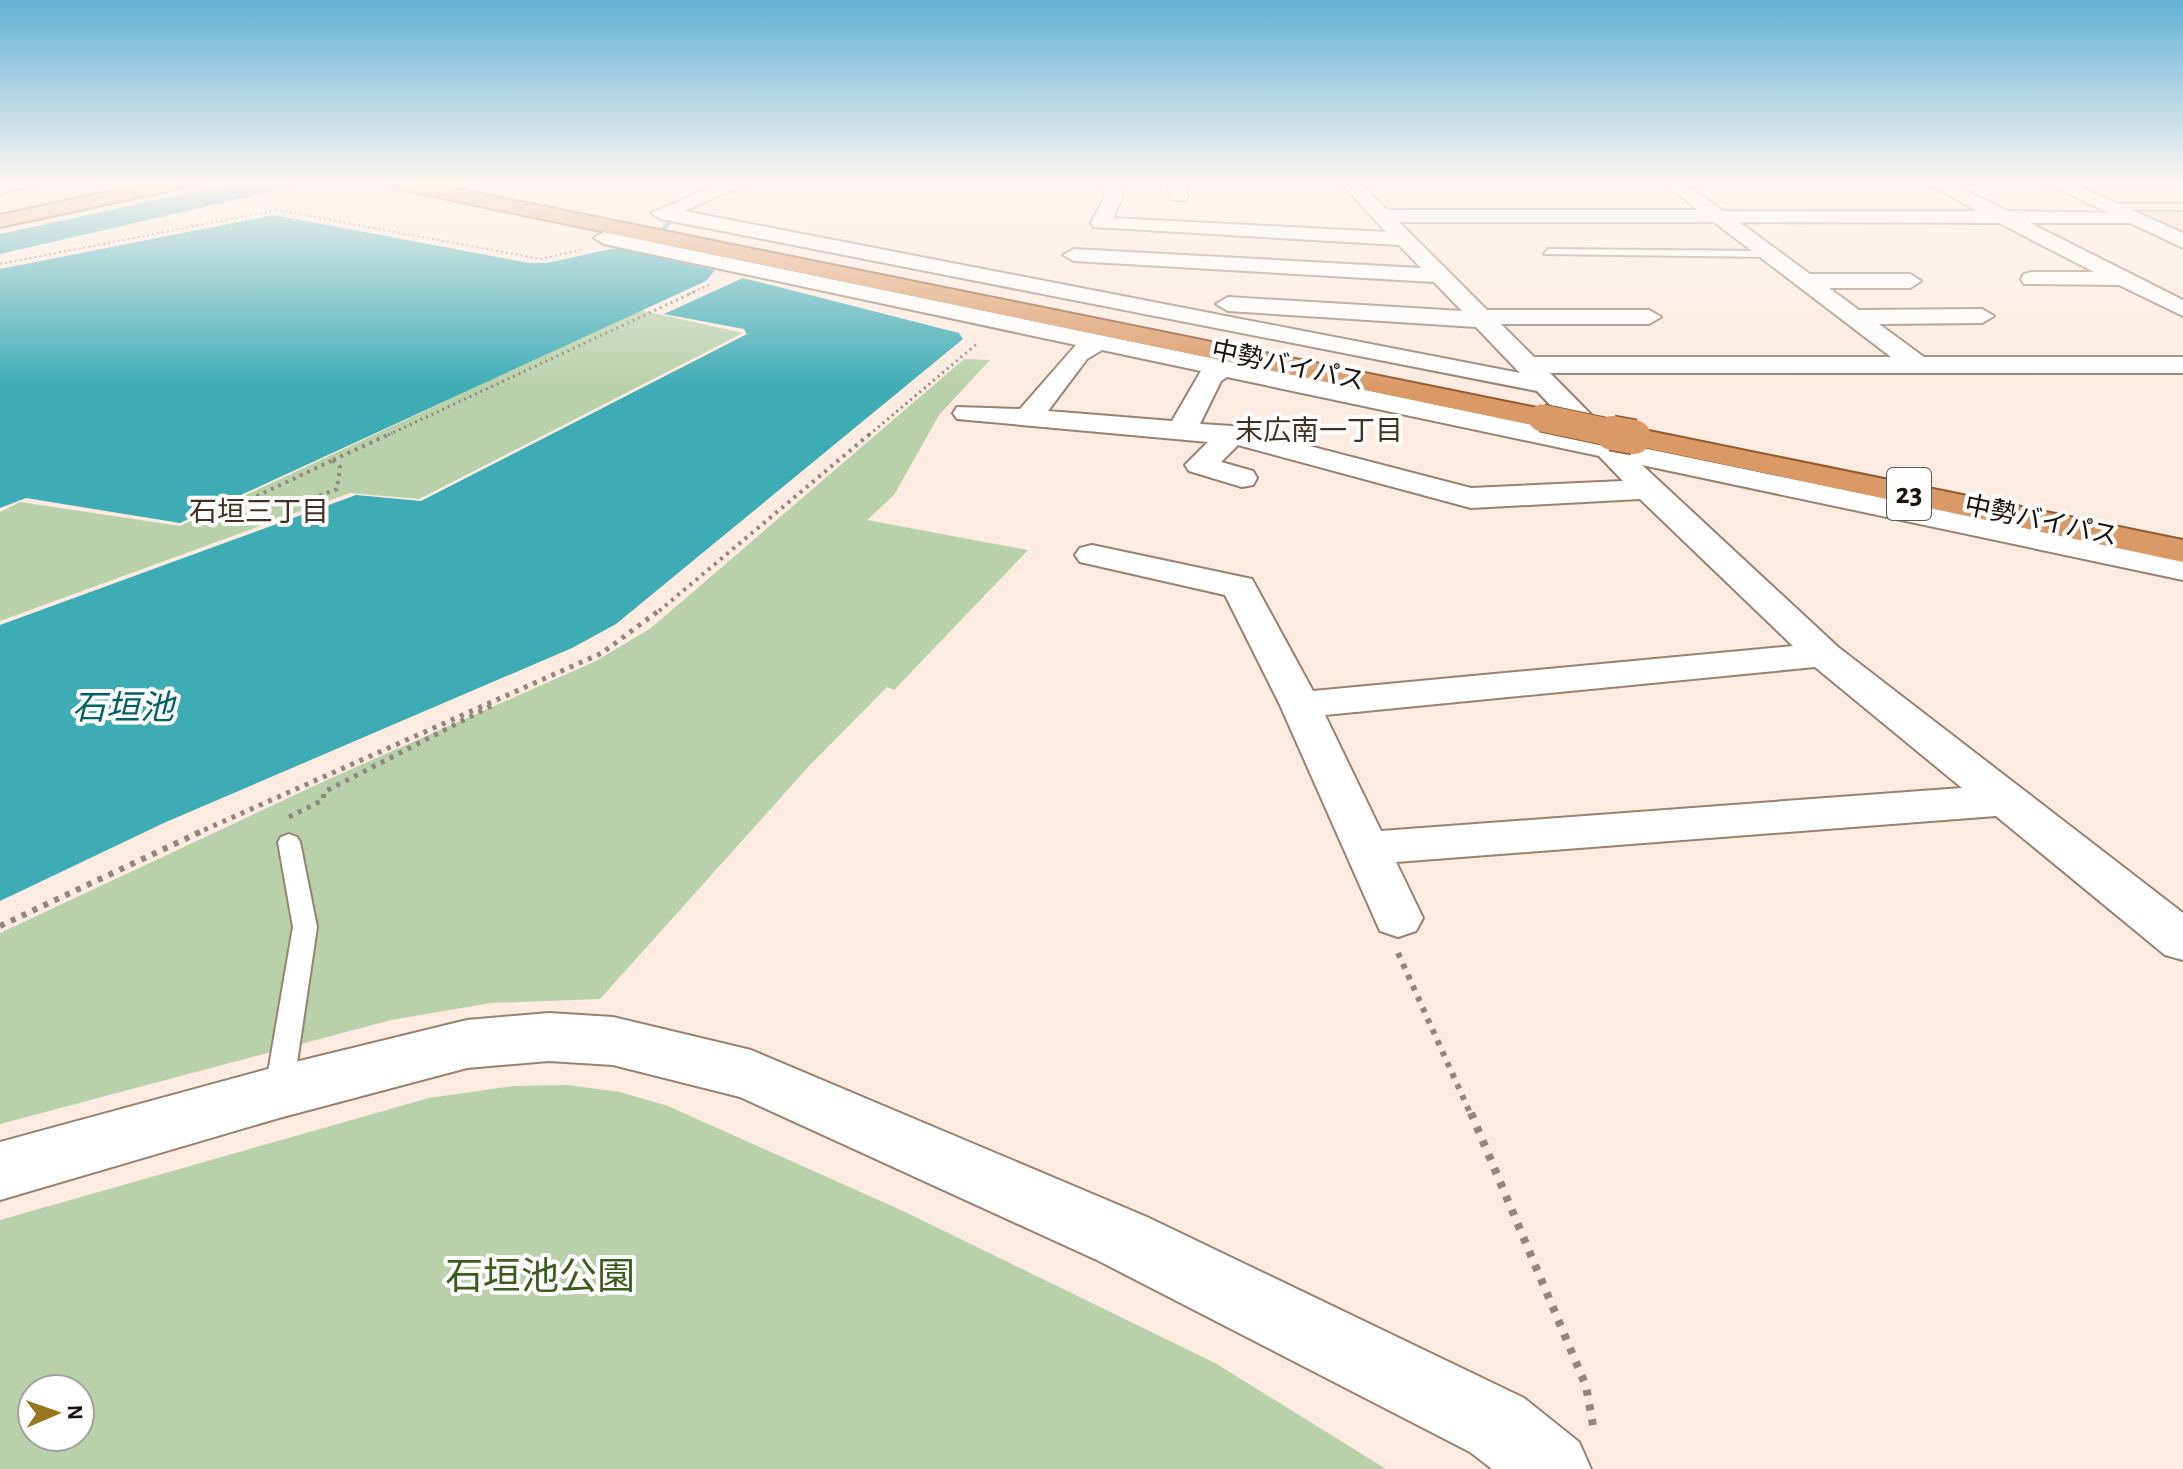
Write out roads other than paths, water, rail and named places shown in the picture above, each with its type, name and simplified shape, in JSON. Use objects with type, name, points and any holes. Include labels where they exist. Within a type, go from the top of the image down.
[{"type":"highway","name":"中勢バイパス","points":[[727,251],[1542,418],[1622,443],[2183,551]]},
{"type":"street","points":[[664,251],[1098,342],[1622,443],[2183,570]]},
{"type":"street","points":[[852,251],[1300,341],[1526,382],[1538,374],[1918,365],[2183,365]]},
{"type":"street","points":[[1046,289],[1078,251]]},
{"type":"street","points":[[1415,251],[1538,374],[1622,443],[1648,489],[1824,655],[2183,941]]},
{"type":"street","points":[[1763,251],[1918,365]]},
{"type":"street","points":[[2068,251],[2183,309]]},
{"type":"street","points":[[1074,255],[1441,276]]},
{"type":"street","points":[[2032,279],[2123,279]]},
{"type":"street","points":[[1806,281],[1910,281]]},
{"type":"street","points":[[1071,294],[1483,319],[1649,317]]},
{"type":"street","points":[[1459,295],[1606,296]]},
{"type":"street","points":[[1852,317],[1987,327],[1881,338]]},
{"type":"street","points":[[1028,418],[1078,354],[1098,342]]},
{"type":"street","points":[[1182,430],[1210,377],[1224,367]]},
{"type":"street","points":[[967,413],[1232,435],[1471,498],[1648,489]]},
{"type":"street","points":[[1232,435],[1200,465],[1242,478]]},
{"type":"street","points":[[1092,555],[1239,587],[1300,705],[1398,918]]},
{"type":"street","points":[[1300,705],[1824,655]]},
{"type":"street","points":[[1367,848],[2005,800]]},
{"type":"street","points":[[0,1171],[279,1092],[467,1044],[549,1037],[613,1041],[751,1075],[1123,1239],[1497,1425],[1573,1450]]},
{"type":"lane","points":[[1548,252],[1768,254]]},
{"type":"lane","points":[[279,1092],[305,927],[289,842]]},
{"type":"water","points":[[94,251],[463,251],[529,263],[547,263],[604,251],[627,251],[715,270],[706,281],[180,523],[26,498],[0,508],[0,269]]},
{"type":"water","name":"石垣池","points":[[743,278],[959,333],[963,339],[616,624],[572,648],[166,822],[0,901],[0,625],[356,495],[421,501],[747,334],[744,329],[664,314]]},
{"type":"district","name":"末広南一丁目","points":[[1319,432]]},
{"type":"district","name":"石垣三丁目","points":[[259,513]]},
{"type":"park label","name":"石垣池公園","points":[[540,1278]]}]
